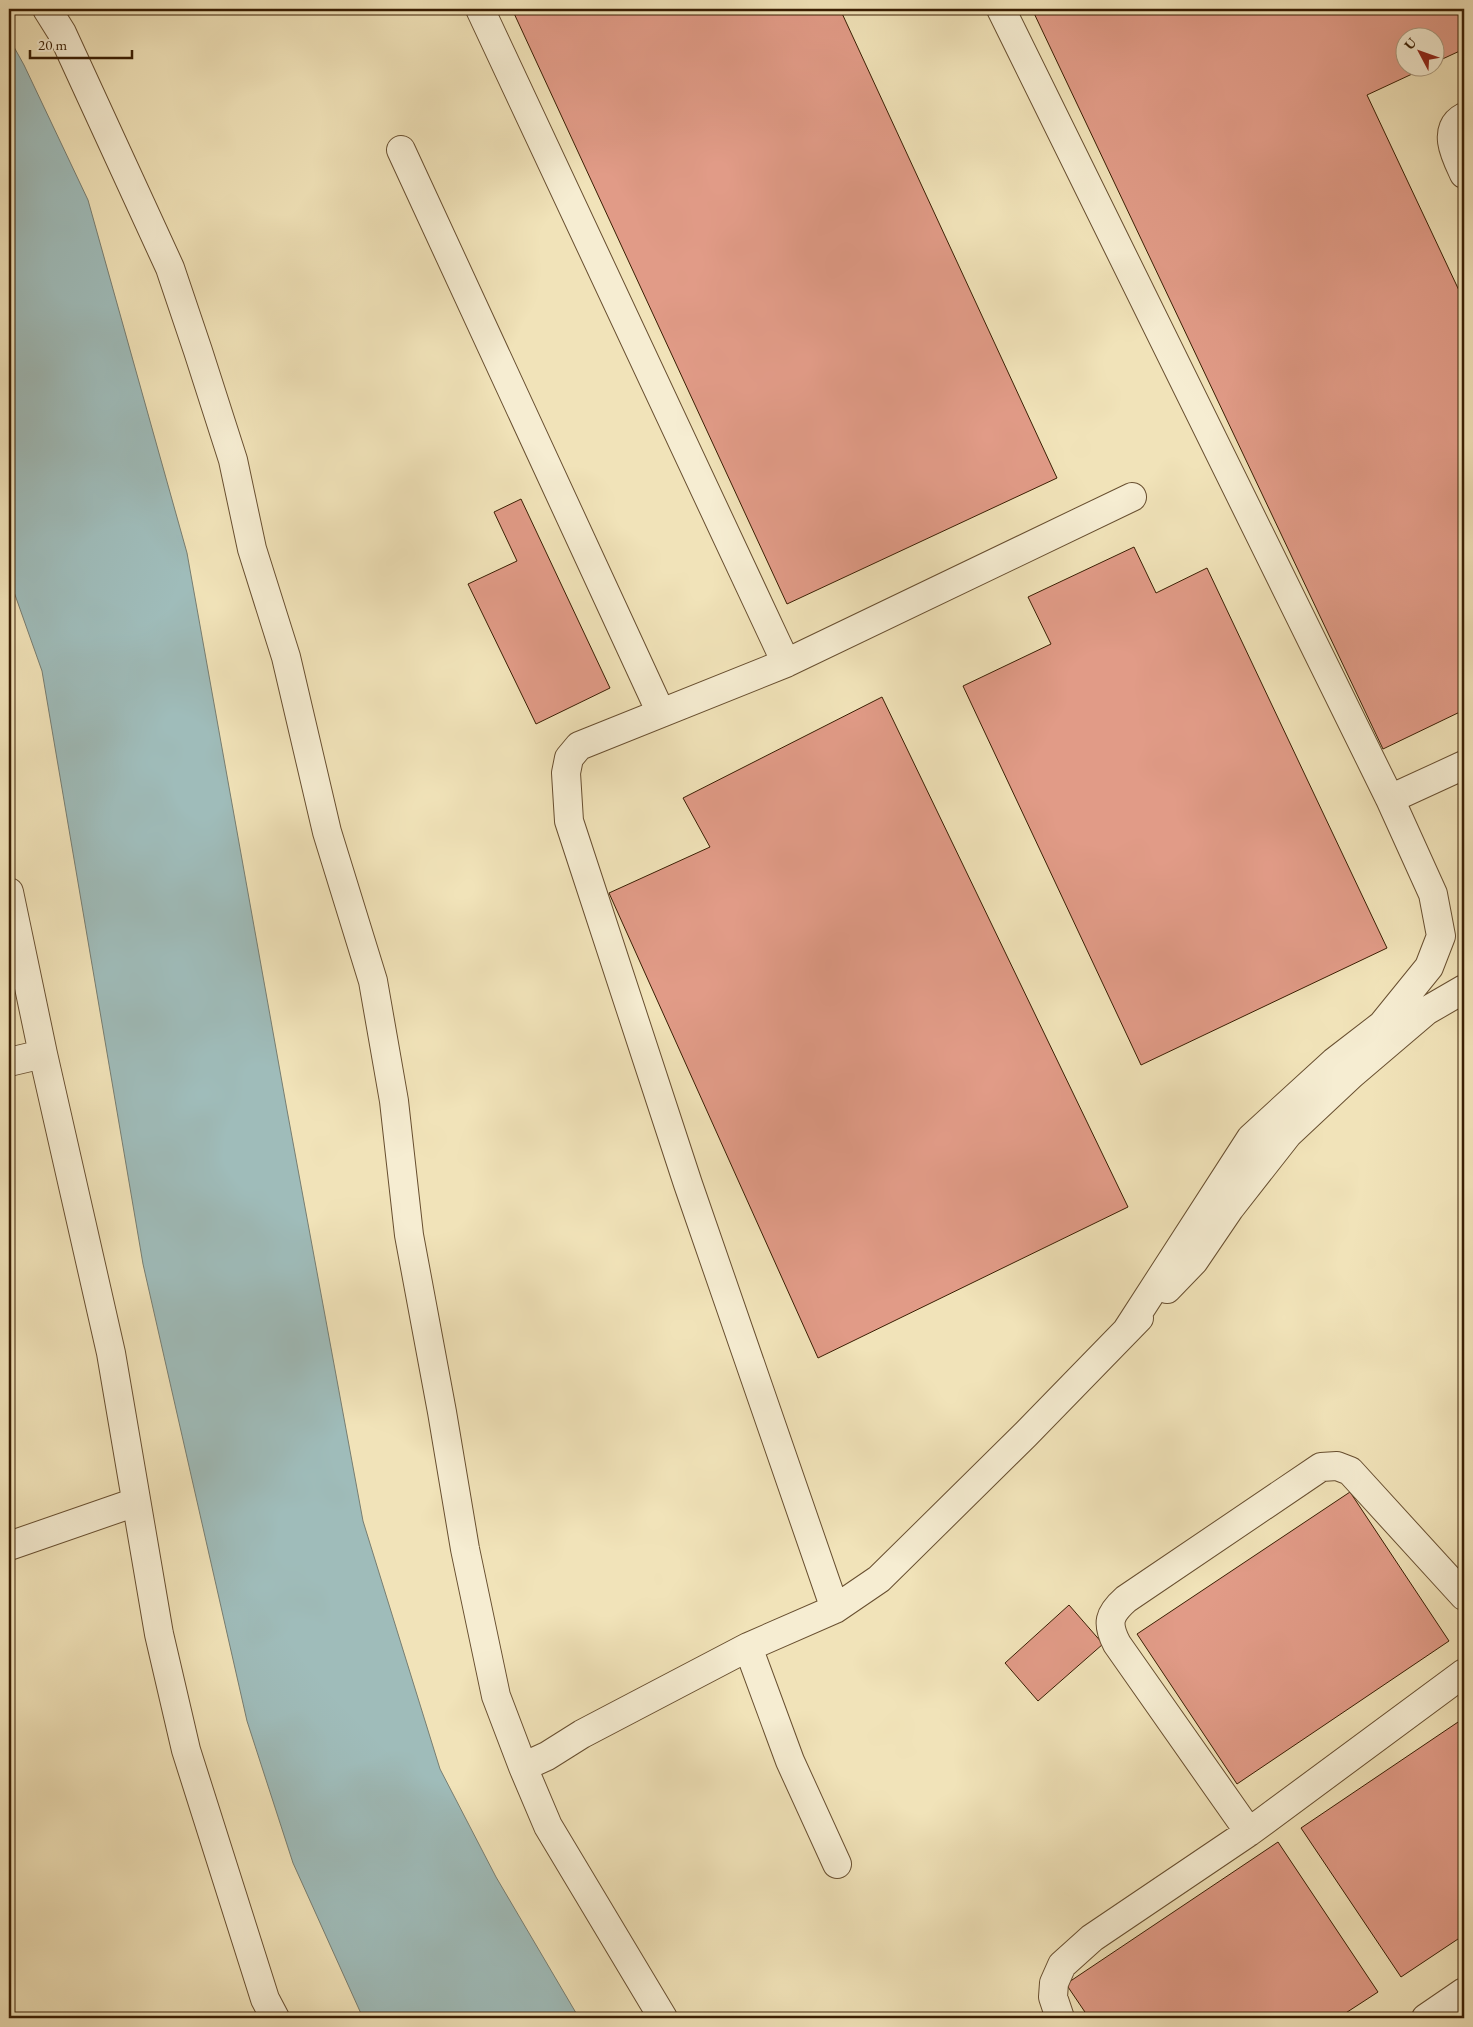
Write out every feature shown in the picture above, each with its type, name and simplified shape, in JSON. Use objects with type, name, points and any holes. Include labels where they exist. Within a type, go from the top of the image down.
[{"type":"street","points":[[46,9],[62,32],[170,268],[233,460],[252,549],[286,657],[327,832],[374,981],[394,1101],[409,1235],[465,1549],[496,1696],[548,1826],[663,2018]]},
{"type":"street","points":[[480,9],[786,663]]},
{"type":"street","points":[[1001,9],[1390,800],[1433,894],[1441,936],[1429,968],[1382,1024],[1334,1062],[1251,1138],[1127,1330]]},
{"type":"street","points":[[1464,117],[1457,121],[1452,130],[1454,152],[1464,174]]},
{"type":"street","points":[[401,150],[661,713]]},
{"type":"street","points":[[836,1609],[688,1184],[569,821],[566,773],[569,758],[579,746],[786,663],[1132,497]]},
{"type":"street","points":[[1390,800],[1464,764]]},
{"type":"street","points":[[9,892],[43,1054],[111,1354],[159,1634],[186,1750],[262,1990],[275,2018]]},
{"type":"street","points":[[523,1767],[748,1647],[836,1609],[879,1579],[1194,1262],[1230,1208],[1288,1134],[1352,1074],[1426,1011],[1464,989]]},
{"type":"street","points":[[9,1062],[43,1054]]},
{"type":"street","points":[[1249,1832],[1117,1644],[1111,1632],[1110,1623],[1111,1614],[1118,1606],[1322,1467],[1337,1466],[1350,1471],[1464,1596]]},
{"type":"street","points":[[9,1546],[136,1502]]},
{"type":"street","points":[[748,1647],[790,1761],[837,1864]]},
{"type":"street","points":[[1060,2018],[1053,1997],[1054,1983],[1062,1965],[1092,1938],[1249,1832],[1464,1674]]},
{"type":"street","points":[[1426,2018],[1464,1992]]},
{"type":"water","points":[[9,38],[24,65],[88,200],[187,553],[363,1521],[440,1769],[496,1877],[579,2018],[363,2018],[293,1863],[247,1721],[143,1264],[42,671],[9,578]]},
{"type":"building","points":[[512,9],[840,9],[1057,478],[787,604]]},
{"type":"building","points":[[1032,9],[1464,9],[1464,49],[1446,57],[1446,28],[1396,28],[1396,78],[1404,78],[1367,95],[1464,301],[1464,710],[1383,749]]},
{"type":"building","points":[[521,499],[610,688],[536,724],[468,584],[517,561],[494,512]]},
{"type":"building","points":[[1134,547],[1156,593],[1207,568],[1387,948],[1141,1065],[963,686],[1051,644],[1028,597]]},
{"type":"building","points":[[882,697],[1128,1207],[818,1358],[609,893],[710,847],[683,798]]},
{"type":"building","points":[[1350,1492],[1449,1641],[1237,1784],[1137,1634]]},
{"type":"building","points":[[1069,1605],[1103,1644],[1038,1701],[1005,1663]]},
{"type":"building","points":[[1464,1718],[1464,1935],[1401,1977],[1301,1828]]},
{"type":"building","points":[[1278,1842],[1378,1992],[1338,2018],[1089,2018],[1066,1984]]}]
